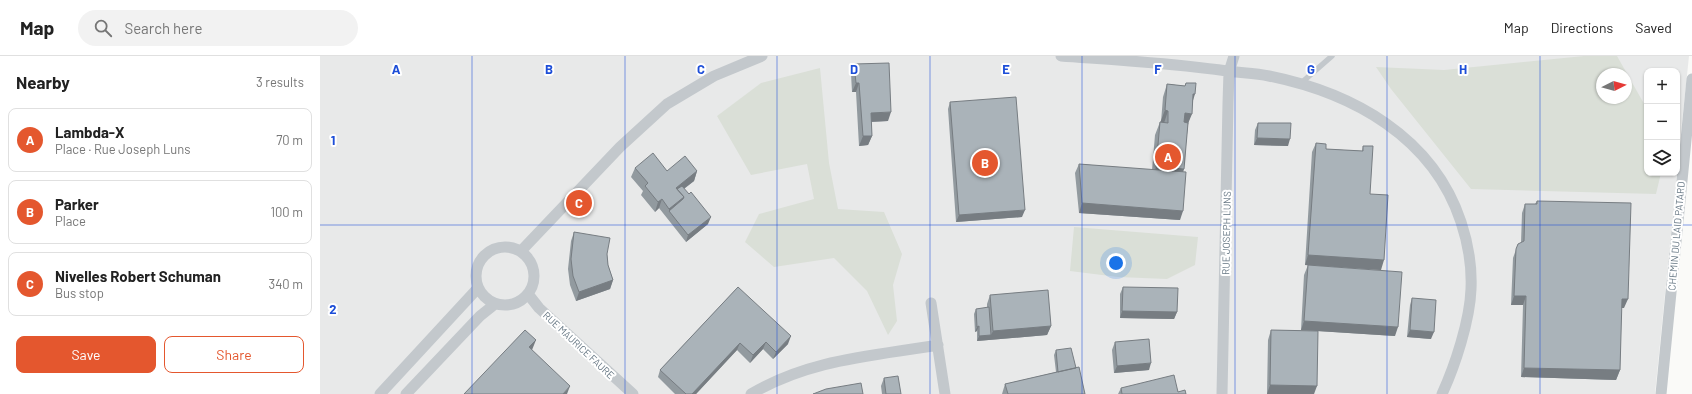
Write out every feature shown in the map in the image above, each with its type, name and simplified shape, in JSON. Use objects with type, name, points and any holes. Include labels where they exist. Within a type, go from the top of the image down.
[{"type":"street","points":[[521,251],[620,147],[667,104],[714,76],[762,56]]},
{"type":"street","points":[[1061,56],[1195,66],[1230,72],[1264,75],[1300,84],[1341,98],[1376,116],[1400,133],[1427,160],[1445,184],[1458,214],[1466,238],[1471,289],[1467,316],[1459,349],[1442,394]]},
{"type":"street","name":"RUE JOSEPH LUNS","points":[[1226,56],[1230,72]]},
{"type":"street","name":"RUE JOSEPH LUNS","points":[[1222,394],[1230,72],[1234,56]]},
{"type":"street","name":"CHEMIN DU LAID PATARD","points":[[1661,394],[1692,79]]},
{"type":"street","points":[[503,246],[512,247],[521,251],[528,257],[534,271],[533,285],[528,294],[513,304],[495,304],[488,300],[478,288],[475,279],[479,260],[494,248],[503,246]]},
{"type":"street","points":[[380,394],[478,288]]},
{"type":"street","name":"RUE MAURICE FAURE","points":[[528,294],[539,308],[633,394]]},
{"type":"street","points":[[931,303],[946,394]]},
{"type":"street","points":[[406,394],[480,316],[495,304]]},
{"type":"street","points":[[752,394],[790,374],[844,359],[938,345]]},
{"type":"lane","points":[[1300,84],[1332,56]]},
{"type":"shaded area","points":[[320,56],[1689,56],[1680,142],[1680,68],[1644,68],[1644,176],[1677,176],[1655,394],[320,394]]},
{"type":"shaded area","points":[[1584,56],[1617,56],[1624,68],[1596,68],[1596,104],[1632,104],[1632,82],[1644,104],[1644,176],[1660,176],[1656,194],[1471,189],[1391,89],[1376,67],[1444,70]]},
{"type":"shaded area","points":[[820,68],[829,163],[838,209],[884,212],[902,254],[893,285],[897,321],[888,335],[867,291],[834,258],[774,267],[745,242],[759,214],[814,199],[807,164],[751,175],[717,116],[761,83]]},
{"type":"shaded area","points":[[1074,227],[1198,237],[1195,265],[1167,279],[1118,277],[1070,271]]},
{"type":"building","points":[[889,63],[891,112],[871,113],[872,136],[863,136],[859,83],[856,83],[854,64]]},
{"type":"building","points":[[1186,83],[1196,83],[1195,94],[1193,94],[1192,114],[1185,113],[1184,122],[1188,123],[1184,169],[1156,167],[1160,122],[1168,123],[1168,111],[1165,110],[1167,84],[1185,86]]},
{"type":"building","points":[[1016,97],[1025,210],[959,215],[950,102]]},
{"type":"building","points":[[1258,123],[1291,123],[1290,139],[1257,138]]},
{"type":"building","points":[[1316,143],[1326,144],[1326,149],[1363,151],[1363,146],[1373,146],[1370,194],[1388,195],[1384,260],[1308,255]]},
{"type":"building","points":[[653,153],[667,171],[685,156],[697,171],[676,188],[684,197],[669,209],[662,199],[658,202],[645,186],[648,183],[635,168]]},
{"type":"building","points":[[1079,164],[1186,172],[1183,211],[1082,203]]},
{"type":"building","points":[[682,186],[689,194],[691,192],[711,217],[688,235],[669,211],[683,199],[684,197],[677,189]]},
{"type":"building","points":[[1537,201],[1631,203],[1628,299],[1622,299],[1620,370],[1524,368],[1526,296],[1514,296],[1516,249],[1518,244],[1524,241],[1525,204],[1537,204]]},
{"type":"building","points":[[574,232],[610,238],[607,254],[608,265],[613,280],[579,292],[573,276],[571,259]]},
{"type":"building","points":[[1308,265],[1402,272],[1398,327],[1304,321]]},
{"type":"building","points":[[738,287],[791,336],[776,352],[766,342],[753,355],[740,343],[692,394],[686,394],[660,370]]},
{"type":"building","points":[[1123,287],[1178,288],[1177,312],[1122,311]]},
{"type":"building","points":[[1048,290],[1051,326],[993,331],[990,295]]},
{"type":"building","points":[[1412,298],[1436,300],[1434,332],[1410,330]]},
{"type":"building","points":[[989,307],[991,335],[979,336],[976,309]]},
{"type":"building","points":[[525,330],[536,340],[529,347],[570,386],[563,394],[464,394]]},
{"type":"building","points":[[1271,330],[1318,331],[1317,386],[1270,385]]},
{"type":"building","points":[[1149,339],[1151,363],[1117,366],[1115,342]]},
{"type":"building","points":[[1071,348],[1076,368],[1058,372],[1056,350]]},
{"type":"building","points":[[1079,367],[1085,394],[1008,394],[1005,384]]},
{"type":"building","points":[[1174,375],[1178,392],[1185,390],[1186,394],[1122,394],[1121,388]]},
{"type":"building","points":[[898,376],[901,394],[886,394],[884,378]]},
{"type":"building","points":[[861,383],[863,394],[813,394],[826,389]]},
{"type":"place","name":"Lambda-X","points":[[1168,157]]},
{"type":"place","name":"Parker","points":[[985,163]]},
{"type":"place","name":"Nivelles Robert Schuman","points":[[579,203]]}]
